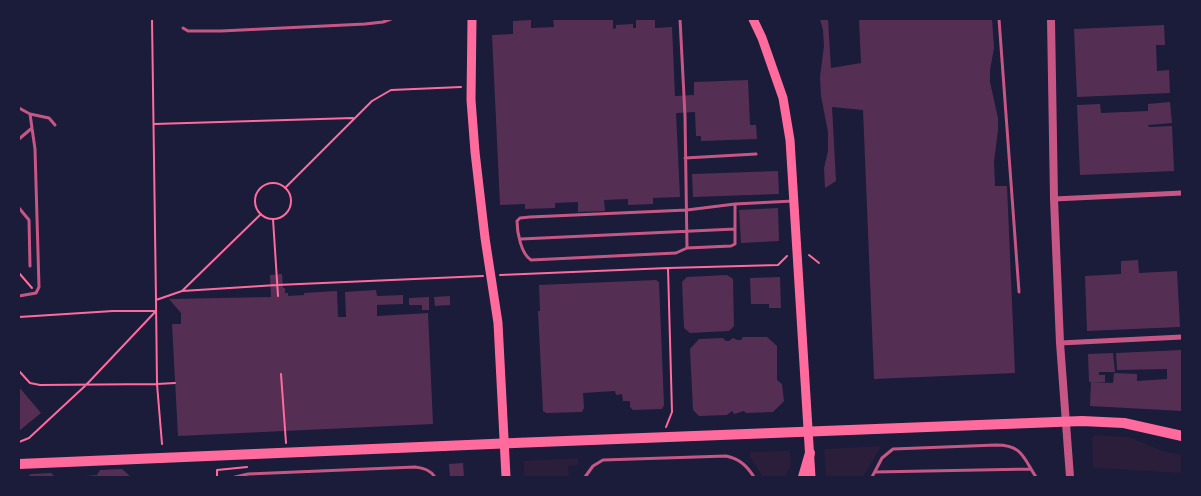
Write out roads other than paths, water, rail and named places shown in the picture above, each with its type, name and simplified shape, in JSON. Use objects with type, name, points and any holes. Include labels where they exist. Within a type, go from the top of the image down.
[{"type":"main road","points":[[472,19],[471,86],[475,152],[498,323],[506,477]]},
{"type":"main road","points":[[753,19],[762,38],[783,98],[790,140],[812,477]]},
{"type":"main road","points":[[19,464],[809,430],[1066,421],[1124,423],[1182,436]]},
{"type":"main road","points":[[803,477],[810,454]]},
{"type":"street","points":[[1052,19],[1054,199],[1060,343],[1070,477]]},
{"type":"street","points":[[1054,199],[1182,193]]},
{"type":"street","points":[[1060,343],[1182,337]]},
{"type":"lane","points":[[183,28],[188,31],[221,31],[365,24],[391,19]]},
{"type":"lane","points":[[680,19],[686,158],[687,248]]},
{"type":"lane","points":[[999,19],[1019,292]]},
{"type":"lane","points":[[19,108],[30,114],[49,118],[54,125]]},
{"type":"lane","points":[[19,296],[36,293],[39,287],[35,149],[30,114]]},
{"type":"lane","points":[[19,140],[32,128]]},
{"type":"lane","points":[[686,158],[756,154]]},
{"type":"lane","points":[[735,204],[736,242],[731,246],[687,248],[676,253],[531,260],[524,252],[517,226],[517,221],[520,218],[687,210],[735,204],[794,201]]},
{"type":"lane","points":[[19,208],[29,220],[30,266]]},
{"type":"lane","points":[[521,240],[735,229]]},
{"type":"lane","points":[[872,477],[882,458],[893,449],[996,445],[1010,445],[1017,449],[1036,477]]},
{"type":"lane","points":[[585,477],[593,466],[603,460],[726,456],[742,462],[754,477]]},
{"type":"lane","points":[[235,477],[248,474],[415,467],[430,471],[435,477]]},
{"type":"lane","points":[[874,472],[1031,469]]}]
